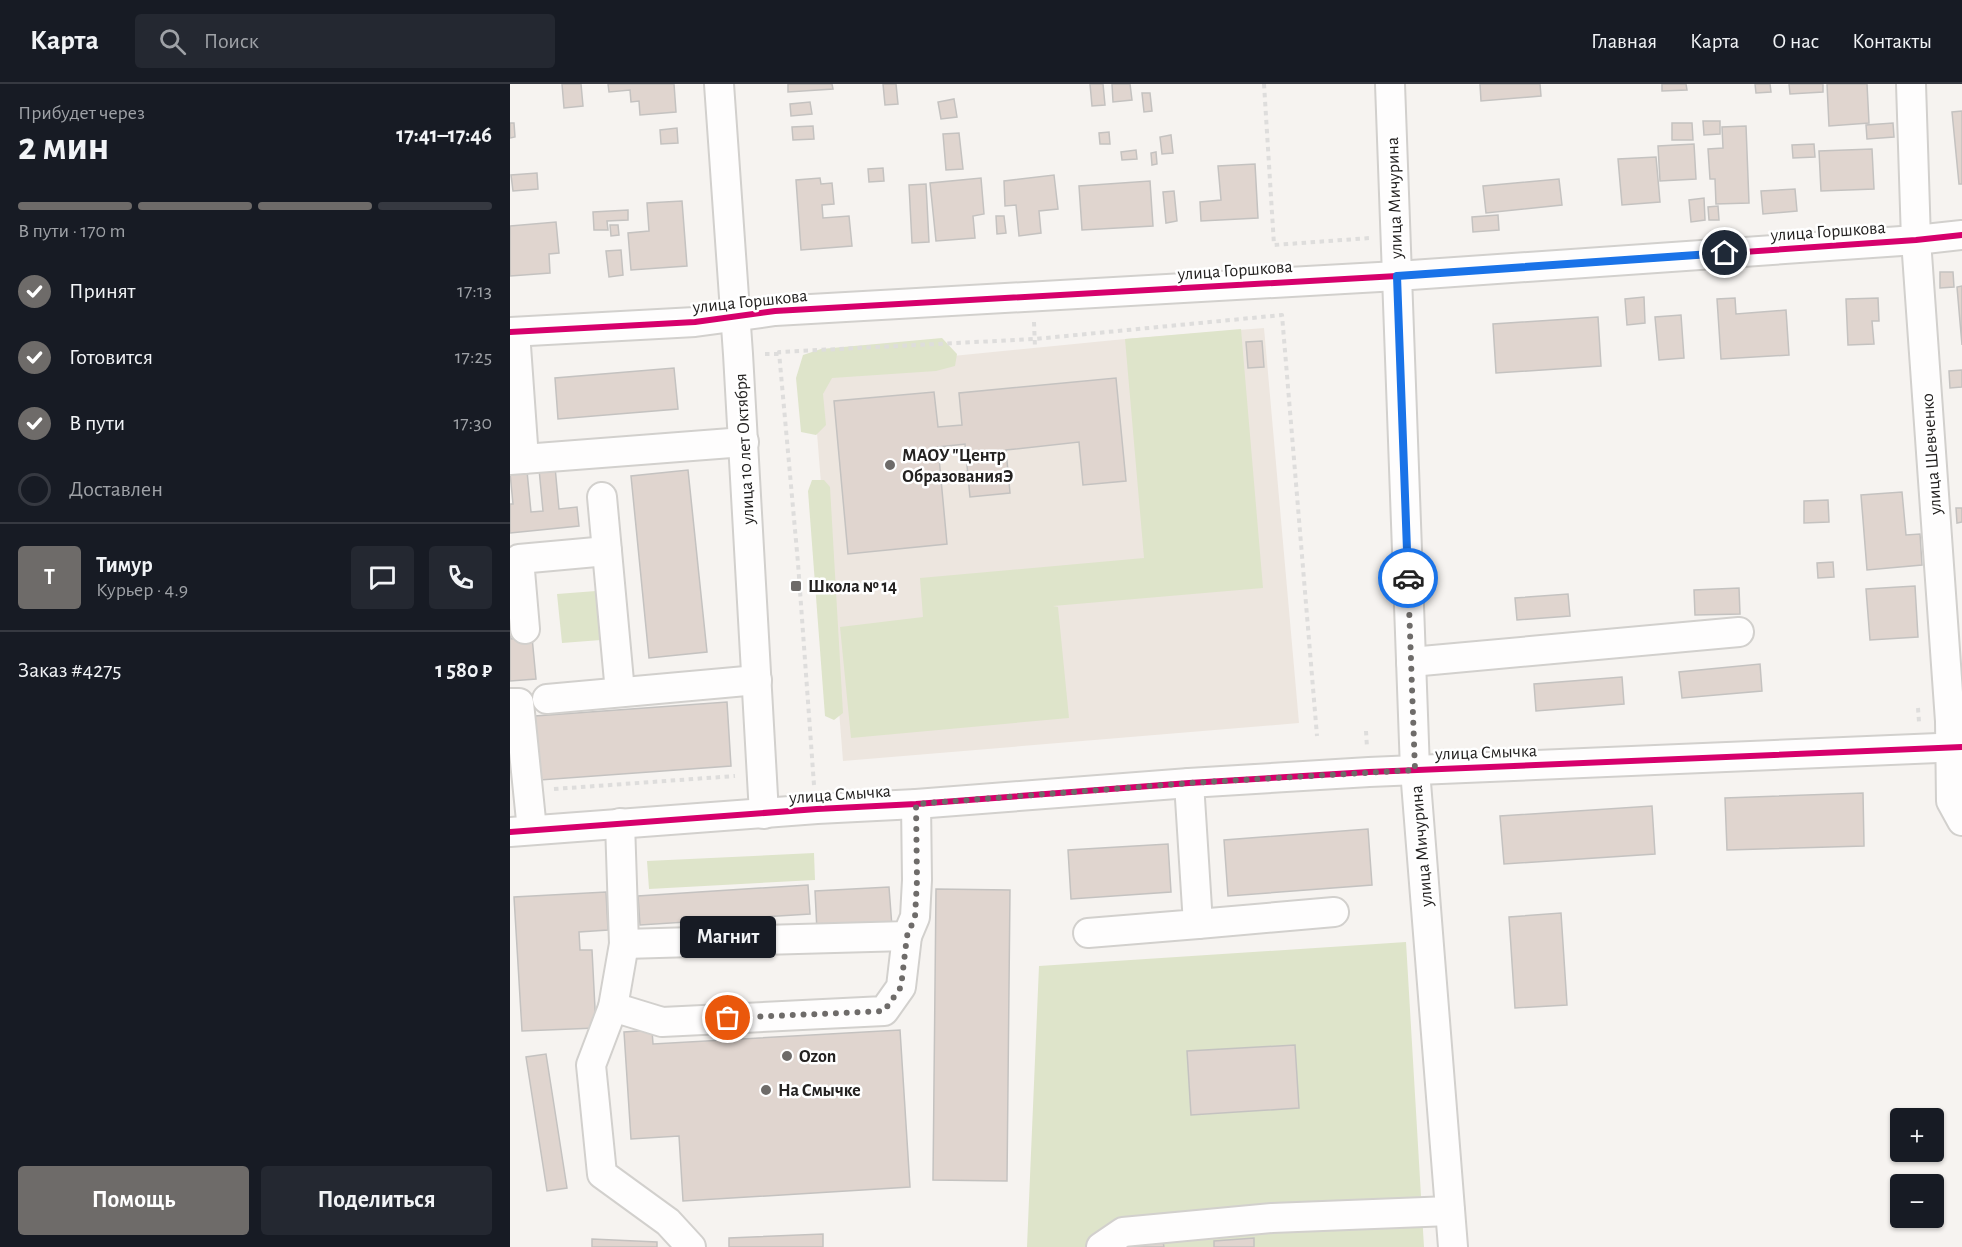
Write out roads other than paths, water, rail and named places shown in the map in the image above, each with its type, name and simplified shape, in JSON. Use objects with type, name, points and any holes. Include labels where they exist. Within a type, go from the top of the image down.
[{"type":"street","name":"улица 10 лет Октября","points":[[719,84],[744,442],[764,814]]},
{"type":"street","name":"улица Мичурина","points":[[1390,84],[1415,770],[1453,1247]]},
{"type":"street","name":"улица Шевченко","points":[[1911,84],[1916,240],[1950,721],[1956,747],[1951,801],[1962,821]]},
{"type":"street","name":"улица Горшкова","points":[[513,332],[695,322],[775,311],[1397,276],[1962,235]]},
{"type":"street","points":[[513,332],[517,460],[744,442]]},
{"type":"street","points":[[602,497],[620,692]]},
{"type":"street","points":[[525,629],[519,559],[607,551]]},
{"type":"street","points":[[1411,662],[1739,632]]},
{"type":"street","points":[[547,699],[757,680]]},
{"type":"street","points":[[510,704],[519,703],[528,790],[521,831]]},
{"type":"street","name":"улица Смычка","points":[[521,831],[1190,783],[1415,770],[1956,747]]},
{"type":"street","points":[[1190,783],[1198,924]]},
{"type":"street","points":[[614,1006],[662,1022],[884,1011],[901,987],[907,936],[915,917],[916,804]]},
{"type":"street","points":[[620,823],[624,944],[614,1006],[591,1065],[602,1174],[668,1222],[691,1247]]},
{"type":"street","points":[[1088,933],[1334,912]]},
{"type":"street","points":[[624,944],[907,936]]},
{"type":"street","points":[[1101,1247],[1123,1232],[1272,1218],[1450,1211]]},
{"type":"place","name":"МАОУ \"Центр ОбразованияЭ","points":[[890,465]]},
{"type":"place","name":"Школа № 14","points":[[796,586]]},
{"type":"place","name":"Магнит","points":[[728,1018]]},
{"type":"place","name":"Ozon","points":[[787,1056]]},
{"type":"place","name":"На Смычке","points":[[766,1090]]}]
